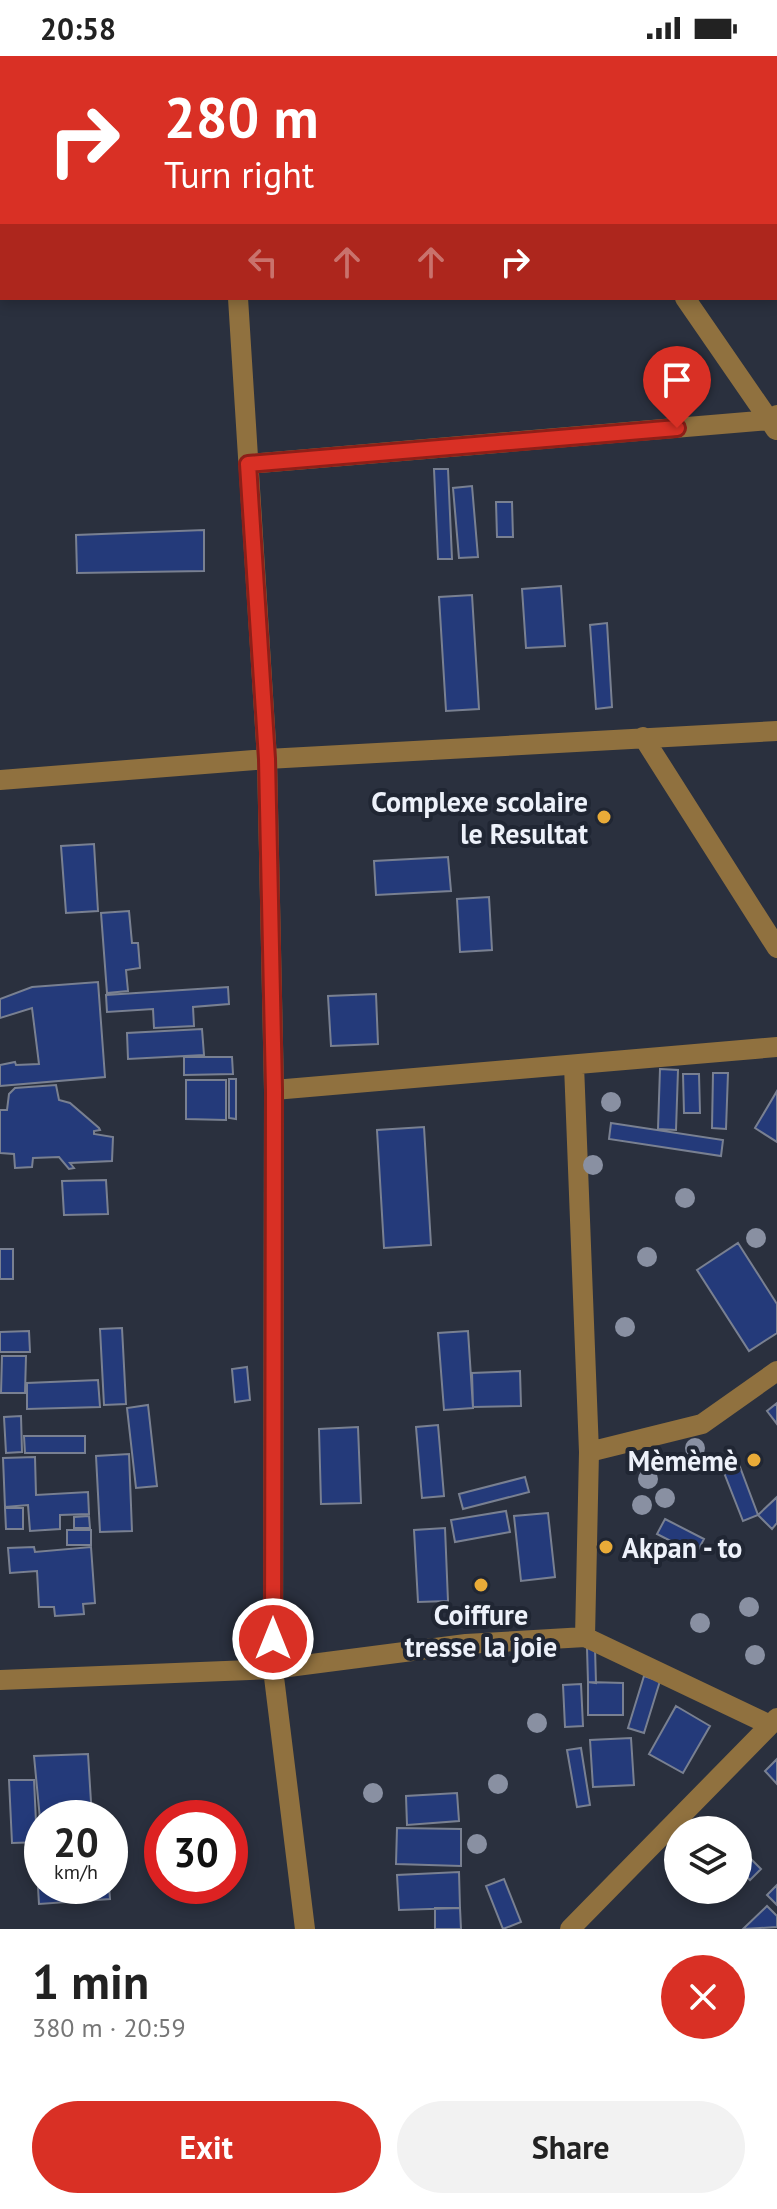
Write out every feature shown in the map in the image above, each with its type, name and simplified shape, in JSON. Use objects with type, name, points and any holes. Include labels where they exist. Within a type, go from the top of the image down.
[{"type":"street","points":[[238,300],[267,759],[274,1090],[273,1669],[305,1929]]},
{"type":"street","points":[[686,300],[774,422]]},
{"type":"street","points":[[248,464],[774,422]]},
{"type":"street","points":[[0,780],[267,759],[777,731]]},
{"type":"street","points":[[643,737],[777,948]]},
{"type":"street","points":[[274,1090],[777,1047]]},
{"type":"street","points":[[574,1065],[589,1452],[585,1637]]},
{"type":"street","points":[[589,1452],[702,1424],[777,1371]]},
{"type":"street","points":[[0,1680],[273,1669],[466,1644],[585,1637],[773,1721],[570,1929]]},
{"type":"building","points":[[434,469],[448,469],[452,559],[438,559]]},
{"type":"building","points":[[472,486],[478,557],[459,558],[453,488]]},
{"type":"building","points":[[496,502],[512,502],[513,537],[497,537]]},
{"type":"building","points":[[204,530],[204,571],[77,573],[76,535]]},
{"type":"building","points":[[561,586],[565,646],[526,648],[522,589]]},
{"type":"building","points":[[472,595],[479,709],[446,711],[439,597]]},
{"type":"building","points":[[607,623],[612,707],[596,709],[590,625]]},
{"type":"building","points":[[94,844],[98,911],[66,913],[61,846]]},
{"type":"building","points":[[448,857],[451,891],[376,895],[374,861]]},
{"type":"building","points":[[489,897],[492,950],[460,952],[457,899]]},
{"type":"building","points":[[129,911],[132,943],[138,943],[140,968],[126,970],[128,991],[107,993],[101,913]]},
{"type":"building","points":[[98,982],[105,1077],[0,1086],[0,1065],[15,1062],[16,1065],[39,1064],[32,1008],[0,1018],[0,999],[32,987]]},
{"type":"building","points":[[228,987],[229,1004],[193,1007],[194,1026],[154,1028],[153,1009],[107,1012],[106,995]]},
{"type":"building","points":[[376,994],[378,1044],[331,1046],[328,996]]},
{"type":"building","points":[[202,1029],[204,1055],[128,1059],[127,1033]]},
{"type":"building","points":[[184,1057],[232,1057],[233,1074],[184,1075]]},
{"type":"building","points":[[660,1069],[678,1070],[676,1130],[658,1129]]},
{"type":"building","points":[[713,1073],[728,1073],[726,1129],[712,1128]]},
{"type":"building","points":[[683,1074],[699,1074],[700,1113],[684,1113]]},
{"type":"building","points":[[229,1079],[236,1079],[236,1119],[229,1118]]},
{"type":"building","points":[[186,1080],[226,1080],[226,1120],[186,1119]]},
{"type":"building","points":[[56,1085],[59,1100],[70,1103],[99,1128],[94,1134],[113,1137],[112,1161],[70,1163],[74,1168],[69,1169],[59,1157],[33,1158],[32,1167],[15,1168],[14,1154],[0,1153],[0,1110],[7,1110],[9,1094],[15,1088]]},
{"type":"building","points":[[777,1091],[777,1142],[755,1128]]},
{"type":"building","points":[[611,1123],[723,1140],[721,1156],[609,1139]]},
{"type":"building","points":[[424,1127],[431,1245],[384,1248],[377,1130]]},
{"type":"building","points":[[106,1180],[108,1214],[64,1215],[62,1181]]},
{"type":"building","points":[[738,1243],[777,1304],[777,1333],[749,1351],[697,1270]]},
{"type":"building","points":[[0,1249],[13,1249],[13,1279],[0,1279]]},
{"type":"building","points":[[122,1328],[126,1404],[104,1405],[100,1329]]},
{"type":"building","points":[[29,1331],[30,1352],[0,1352],[0,1332]]},
{"type":"building","points":[[468,1331],[473,1408],[444,1410],[438,1333]]},
{"type":"building","points":[[2,1356],[26,1356],[25,1393],[1,1393]]},
{"type":"building","points":[[247,1367],[250,1400],[235,1402],[232,1369]]},
{"type":"building","points":[[520,1371],[521,1406],[473,1407],[472,1373]]},
{"type":"building","points":[[98,1380],[100,1407],[27,1409],[27,1383]]},
{"type":"building","points":[[777,1403],[777,1424],[767,1411]]},
{"type":"building","points":[[148,1405],[157,1486],[136,1488],[127,1408]]},
{"type":"building","points":[[21,1416],[22,1452],[6,1453],[4,1417]]},
{"type":"building","points":[[438,1425],[444,1496],[422,1498],[416,1427]]},
{"type":"building","points":[[358,1427],[361,1503],[321,1504],[319,1429]]},
{"type":"building","points":[[24,1436],[85,1436],[85,1453],[25,1453]]},
{"type":"building","points":[[129,1454],[132,1531],[100,1532],[96,1456]]},
{"type":"building","points":[[35,1457],[36,1495],[88,1492],[89,1514],[60,1515],[60,1529],[30,1531],[28,1505],[5,1507],[3,1458]]},
{"type":"building","points":[[737,1459],[758,1515],[743,1521],[721,1465]]},
{"type":"building","points":[[525,1477],[529,1492],[463,1509],[459,1494]]},
{"type":"building","points":[[777,1497],[777,1523],[772,1529],[758,1515]]},
{"type":"building","points":[[5,1508],[23,1508],[23,1529],[6,1529]]},
{"type":"building","points":[[506,1511],[510,1532],[455,1542],[451,1520]]},
{"type":"building","points":[[548,1513],[555,1577],[521,1581],[514,1516]]},
{"type":"building","points":[[89,1516],[90,1528],[74,1528],[74,1517]]},
{"type":"building","points":[[665,1519],[704,1539],[696,1554],[657,1534]]},
{"type":"building","points":[[445,1528],[448,1601],[418,1602],[414,1530]]},
{"type":"building","points":[[67,1530],[91,1530],[91,1545],[67,1545]]},
{"type":"building","points":[[34,1547],[35,1552],[91,1547],[95,1603],[83,1604],[84,1614],[55,1616],[54,1607],[39,1607],[37,1571],[10,1573],[8,1548]]},
{"type":"building","points":[[587,1648],[595,1648],[596,1683],[588,1682]]},
{"type":"building","points":[[644,1676],[660,1681],[644,1733],[628,1728]]},
{"type":"building","points":[[588,1682],[623,1683],[623,1715],[588,1715]]},
{"type":"building","points":[[581,1684],[583,1726],[565,1727],[563,1685]]},
{"type":"building","points":[[676,1706],[710,1726],[683,1773],[649,1754]]},
{"type":"building","points":[[631,1738],[634,1785],[593,1787],[590,1740]]},
{"type":"building","points":[[581,1748],[590,1805],[577,1807],[567,1750]]},
{"type":"building","points":[[88,1754],[91,1800],[38,1800],[34,1756]]},
{"type":"building","points":[[777,1759],[777,1784],[765,1771]]},
{"type":"building","points":[[9,1780],[34,1780],[35,1800],[24,1800],[24,1843],[12,1843]]},
{"type":"building","points":[[457,1793],[459,1821],[407,1825],[406,1796]]},
{"type":"building","points":[[397,1828],[461,1829],[461,1866],[396,1864]]},
{"type":"building","points":[[752,1860],[761,1869],[752,1878]]},
{"type":"building","points":[[459,1872],[460,1908],[399,1910],[397,1875]]},
{"type":"building","points":[[504,1879],[521,1922],[503,1929],[486,1886]]},
{"type":"building","points":[[777,1885],[777,1905],[767,1895]]},
{"type":"building","points":[[767,1906],[777,1916],[777,1927],[743,1929]]},
{"type":"building","points":[[435,1908],[460,1908],[461,1929],[435,1929]]},
{"type":"place","name":"Complexe scolaire le Resultat","points":[[604,817]]},
{"type":"place","name":"Mèmèmè","points":[[754,1460]]},
{"type":"place","name":"Akpan - to","points":[[606,1547]]},
{"type":"place","name":"Coiffure tresse la joie","points":[[481,1585]]},
{"type":"route","points":[[273,1639],[274,1090],[267,759],[248,464],[677,428]]}]
